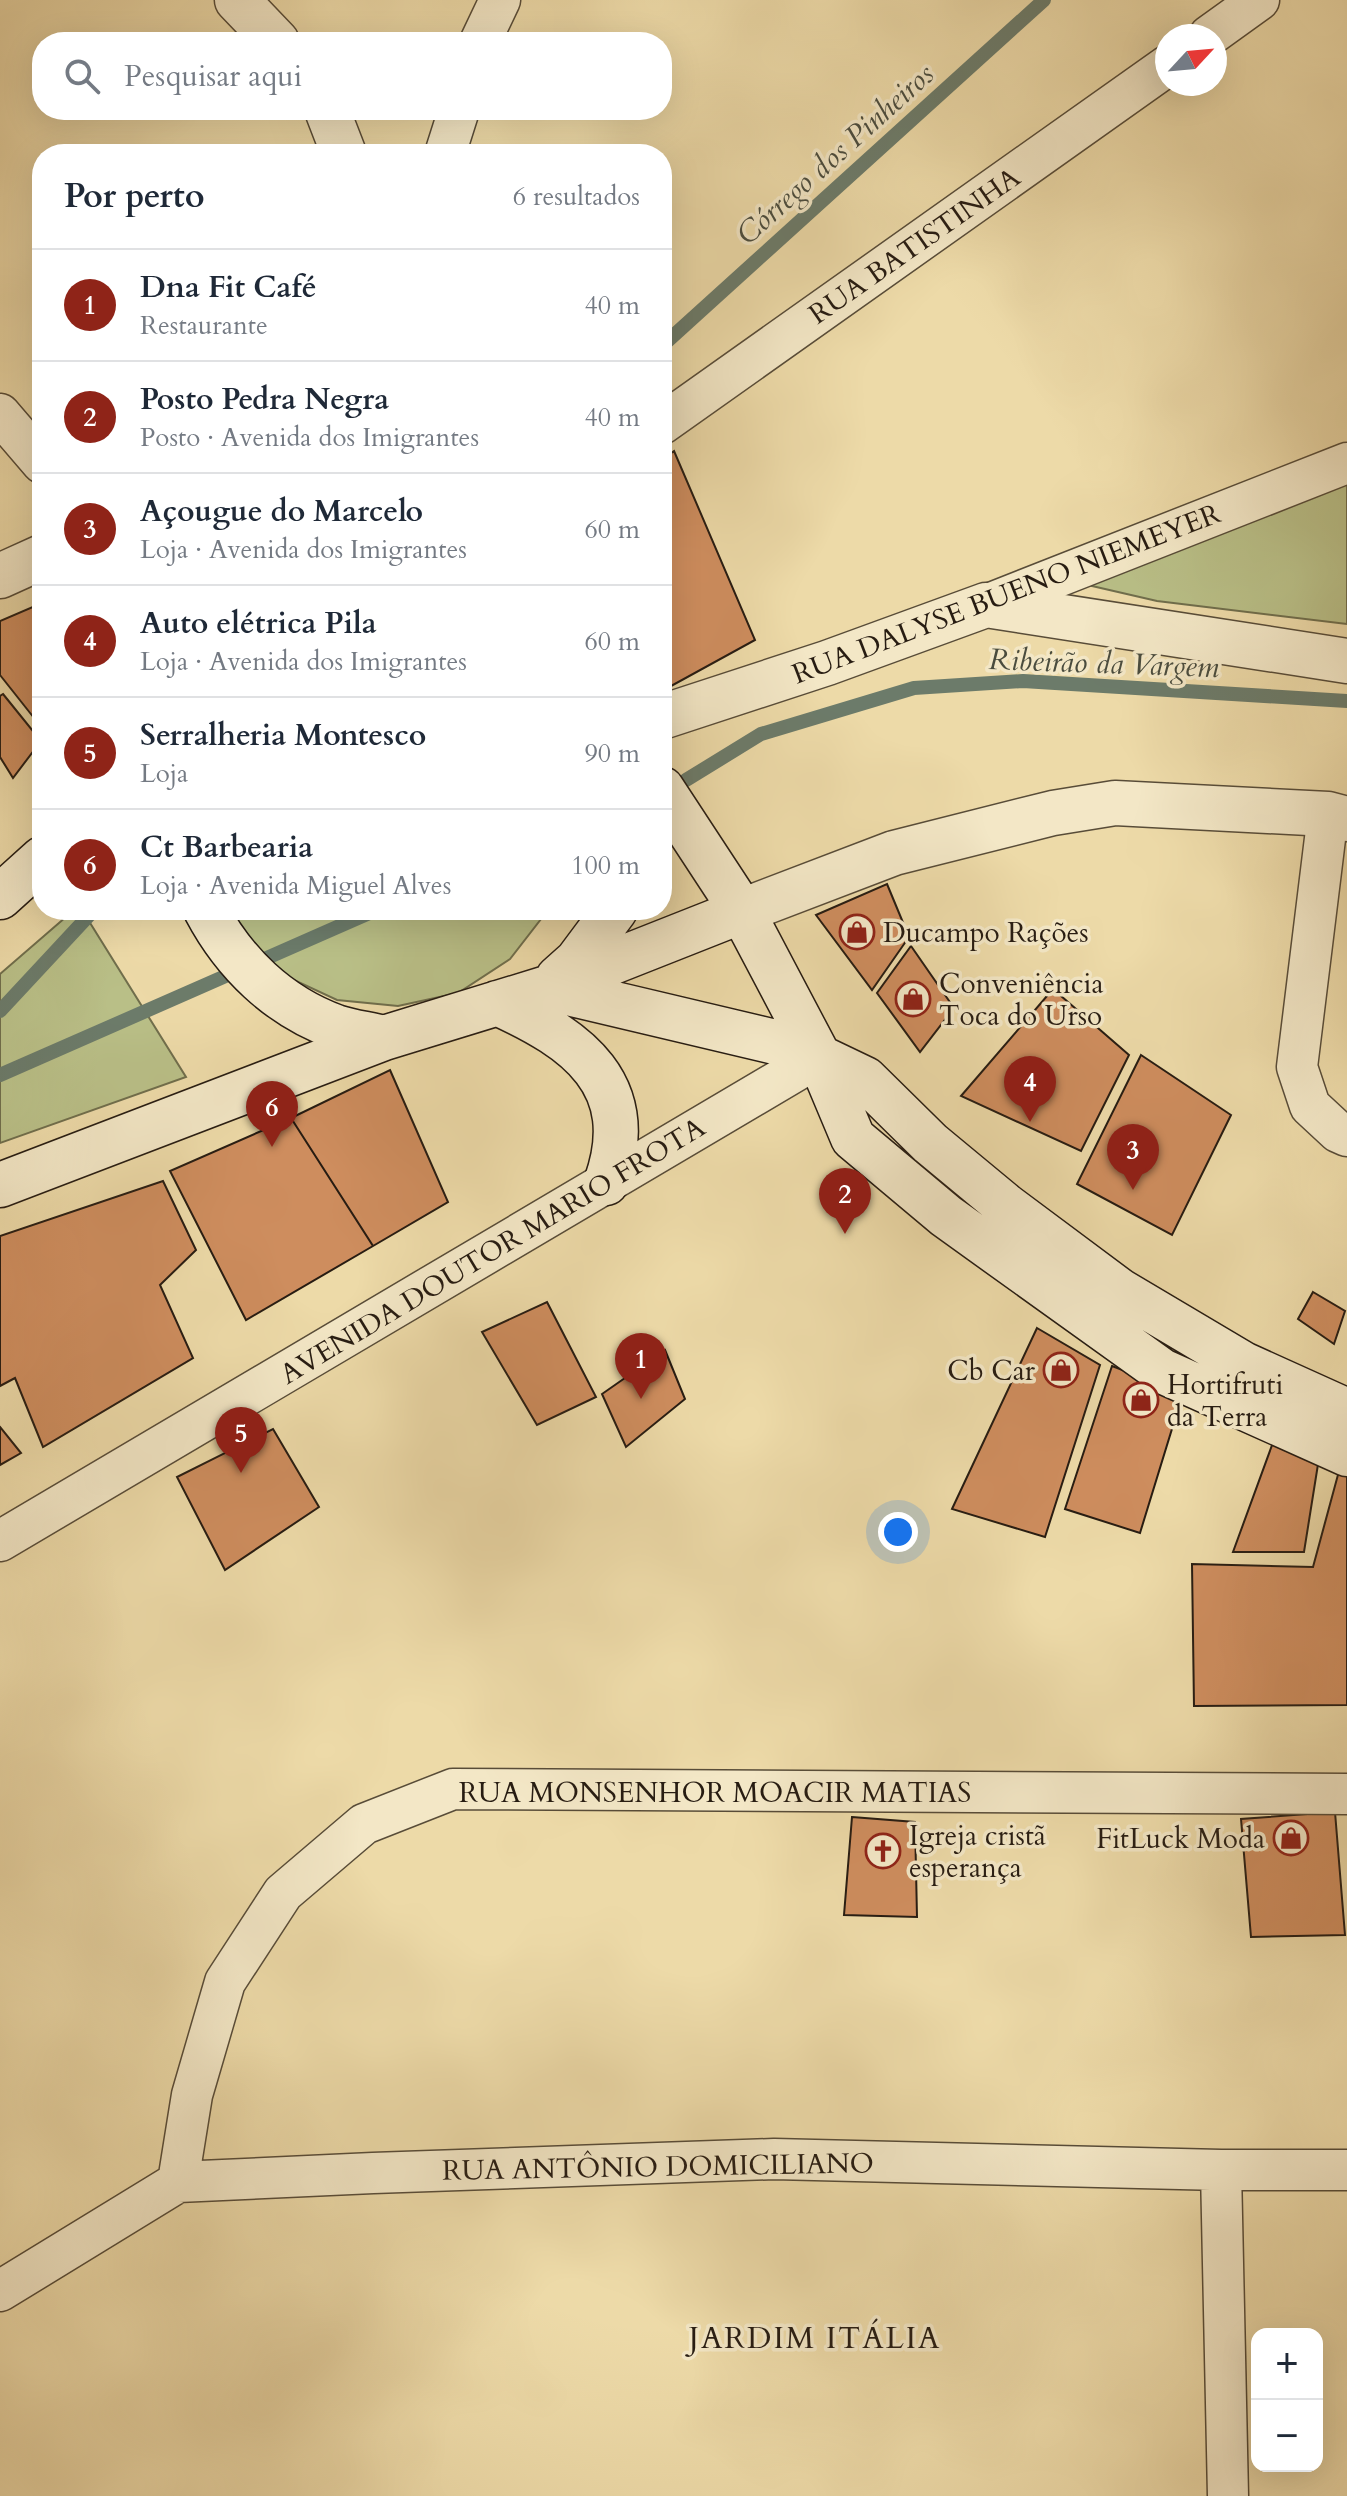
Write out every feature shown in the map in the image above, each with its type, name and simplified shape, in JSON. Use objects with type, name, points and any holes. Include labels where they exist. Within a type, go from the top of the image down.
[{"type":"main road","points":[[237,0],[267,32]]},
{"type":"main road","points":[[331,120],[340,144]]},
{"type":"main road","points":[[0,576],[32,562]]},
{"type":"main road","points":[[986,605],[1347,661]]},
{"type":"main road","name":"RUA DALYSE BUENO NIEMEYER","points":[[672,714],[827,663],[986,605]]},
{"type":"main road","points":[[0,1185],[384,1038],[547,988],[894,853],[1053,813],[1115,803],[1337,816]]},
{"type":"main road","points":[[672,804],[742,911],[819,1057],[853,1138],[946,1216],[1162,1371],[1347,1454]]},
{"type":"main road","points":[[0,897],[32,868]]},
{"type":"main road","points":[[211,920],[220,937],[251,975],[291,1005],[336,1027],[384,1038]]},
{"type":"main road","points":[[547,988],[577,961],[608,920]]},
{"type":"main road","points":[[547,988],[779,1043],[819,1057],[865,1079],[930,1143],[1120,1291],[1243,1364],[1347,1411]]},
{"type":"main road","points":[[497,1003],[538,1021],[576,1047],[598,1071],[616,1124],[614,1159],[606,1183]]},
{"type":"street","points":[[485,32],[500,0]]},
{"type":"street","points":[[1226,24],[1259,0]]},
{"type":"street","name":"RUA BATISTINHA","points":[[672,417],[1155,75]]},
{"type":"street","points":[[448,144],[456,120]]},
{"type":"street","points":[[0,414],[32,451]]},
{"type":"street","name":"RUA DALYSE BUENO NIEMEYER","points":[[986,605],[1347,463]]},
{"type":"street","points":[[1337,816],[1297,1067],[1310,1106],[1338,1132],[1347,1136]]},
{"type":"street","name":"AVENIDA DOUTOR MARIO FROTA","points":[[0,1541],[819,1057]]},
{"type":"street","name":"RUA MONSENHOR MOACIR MATIAS","points":[[178,2182],[192,2095],[225,1982],[283,1893],[364,1824],[453,1789],[1347,1794]]},
{"type":"street","name":"RUA ANTÔNIO DOMICILIANO","points":[[0,2291],[178,2182],[774,2159],[1221,2170],[1347,2170]]},
{"type":"street","points":[[1221,2170],[1228,2496]]},
{"type":"green space","points":[[1347,483],[1347,624],[1157,601],[1079,583]]},
{"type":"green space","points":[[62,920],[88,920],[186,1077],[0,1143],[0,974]]},
{"type":"green space","points":[[234,920],[540,920],[510,959],[458,993],[398,1006],[337,1000],[281,974]]},
{"type":"building","points":[[674,451],[755,640],[672,686]]},
{"type":"building","points":[[32,607],[32,715],[0,675],[0,621]]},
{"type":"building","points":[[3,694],[32,730],[32,753],[13,778],[0,757],[0,696]]},
{"type":"building","points":[[887,884],[909,937],[872,990],[816,915]]},
{"type":"building","points":[[911,946],[954,1008],[920,1052],[877,993]]},
{"type":"building","points":[[1053,989],[1129,1055],[1081,1151],[961,1096]]},
{"type":"building","points":[[1141,1055],[1231,1115],[1172,1235],[1077,1184]]},
{"type":"building","points":[[390,1070],[448,1202],[373,1246],[291,1118]]},
{"type":"building","points":[[291,1118],[373,1246],[246,1320],[170,1171]]},
{"type":"building","points":[[163,1181],[196,1250],[160,1285],[193,1358],[43,1447],[15,1378],[0,1386],[0,1236]]},
{"type":"building","points":[[1313,1292],[1345,1311],[1334,1344],[1298,1319]]},
{"type":"building","points":[[547,1302],[596,1397],[537,1425],[482,1332]]},
{"type":"building","points":[[1037,1328],[1100,1365],[1045,1537],[952,1509]]},
{"type":"building","points":[[665,1350],[685,1399],[626,1447],[602,1394]]},
{"type":"building","points":[[1112,1366],[1183,1393],[1140,1533],[1065,1509]]},
{"type":"building","points":[[0,1427],[21,1453],[0,1465]]},
{"type":"building","points":[[273,1429],[319,1507],[225,1570],[177,1477]]},
{"type":"building","points":[[1275,1437],[1319,1458],[1304,1552],[1233,1552]]},
{"type":"building","points":[[1339,1471],[1347,1474],[1347,1705],[1194,1706],[1192,1564],[1313,1567]]},
{"type":"building","points":[[1335,1812],[1345,1935],[1251,1937],[1241,1819]]},
{"type":"building","name":"Igreja cristã esperança","points":[[852,1817],[915,1822],[917,1917],[844,1915]]},
{"type":"waterway","name":"Córrego dos Pinheiros","points":[[672,337],[1044,0]]},
{"type":"waterway","name":"Ribeirão da Vargem","points":[[686,780],[761,734],[914,688],[1023,681],[1347,701]]},
{"type":"waterway","name":"Córrego dos Pinheiros","points":[[0,1011],[85,920]]},
{"type":"waterway","name":"Ribeirão da Vargem","points":[[0,1075],[353,920]]},
{"type":"place","name":"Ducampo Rações","points":[[857,932]]},
{"type":"place","name":"Conveniência Toca do Urso","points":[[913,999]]},
{"type":"place","name":"Auto elétrica Pila","points":[[1030,1122]]},
{"type":"place","name":"Ct Barbearia","points":[[272,1147]]},
{"type":"place","name":"Açougue do Marcelo","points":[[1133,1190]]},
{"type":"place","name":"Posto Pedra Negra","points":[[845,1234]]},
{"type":"place","name":"Cb Car","points":[[1061,1370]]},
{"type":"place","name":"Dna Fit Café","points":[[641,1399]]},
{"type":"place","name":"Hortifruti da Terra","points":[[1141,1400]]},
{"type":"place","name":"Serralheria Montesco","points":[[241,1473]]},
{"type":"place","name":"FitLuck Moda","points":[[1291,1838]]},
{"type":"place","name":"Igreja cristã esperança","points":[[883,1851]]},
{"type":"district","name":"JARDIM ITÁLIA","points":[[815,2338]]}]
